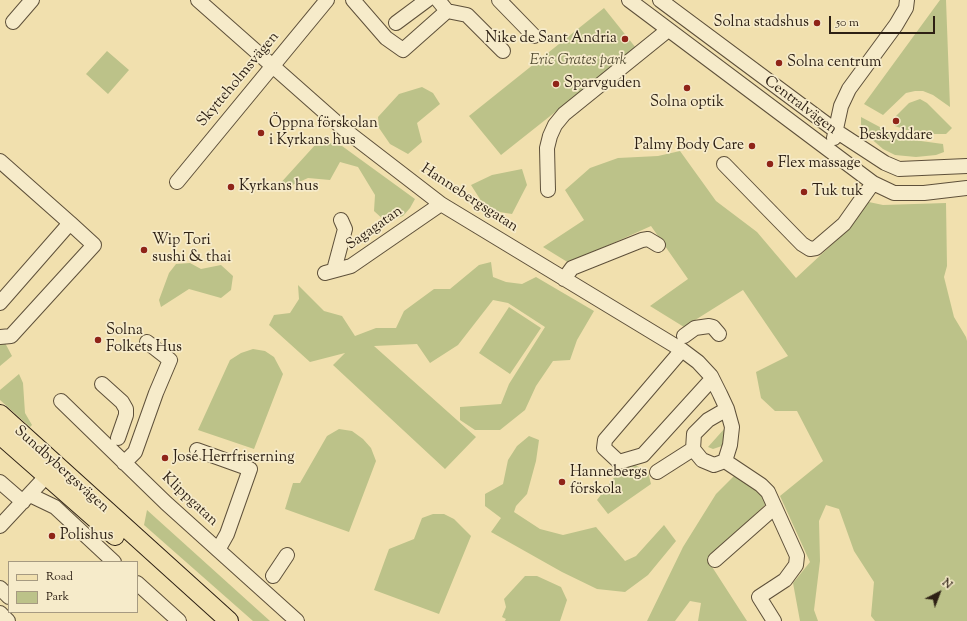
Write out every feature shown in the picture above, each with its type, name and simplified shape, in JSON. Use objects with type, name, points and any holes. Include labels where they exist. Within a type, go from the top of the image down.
[{"type":"main road","name":"Sundbybergsvägen","points":[[0,414],[52,471],[213,621]]},
{"type":"main road","name":"Sundbybergsvägen","points":[[0,435],[52,471],[229,621]]},
{"type":"street","points":[[13,22],[32,0]]},
{"type":"street","name":"Hannebergsgatan","points":[[198,0],[345,130],[441,204],[682,350],[698,362],[712,379],[727,409],[732,427],[730,445],[725,461]]},
{"type":"street","name":"Skytteholmsvägen","points":[[178,182],[327,0]]},
{"type":"street","points":[[353,0],[386,38],[403,50],[443,5],[467,14],[503,51]]},
{"type":"street","points":[[396,23],[427,0]]},
{"type":"street","points":[[499,0],[534,36]]},
{"type":"street","name":"Centralvägen","points":[[629,0],[873,183],[894,193],[924,194],[967,188]]},
{"type":"street","name":"Centralvägen","points":[[660,0],[836,131],[885,163],[899,169],[967,166]]},
{"type":"street","points":[[831,150],[841,106],[859,73],[896,25],[906,8],[907,0]]},
{"type":"street","points":[[548,190],[547,148],[555,125],[564,114],[668,30]]},
{"type":"street","points":[[0,161],[94,245],[11,336],[0,337]]},
{"type":"street","points":[[724,164],[802,244],[810,249],[816,248],[844,224],[873,183]]},
{"type":"street","name":"Sagagatan","points":[[341,220],[345,229],[329,271],[351,266],[441,204]]},
{"type":"street","points":[[0,303],[70,223]]},
{"type":"street","points":[[564,279],[572,268],[642,240],[648,239],[658,245]]},
{"type":"street","points":[[684,336],[695,328],[709,326],[713,327],[719,334]]},
{"type":"street","points":[[124,463],[135,452],[156,393],[170,360],[147,342]]},
{"type":"street","points":[[682,350],[605,440],[604,448],[619,462],[643,455],[712,379]]},
{"type":"street","points":[[102,384],[122,402],[126,409],[126,415],[118,438]]},
{"type":"street","name":"Klippgatan","points":[[61,401],[124,463],[297,621]]},
{"type":"street","points":[[727,409],[708,420],[694,434],[693,449],[702,460],[714,465],[725,461],[761,484],[768,492],[797,556],[796,565],[785,580],[760,597],[774,621]]},
{"type":"street","points":[[657,472],[693,449]]},
{"type":"street","points":[[197,450],[250,469],[227,534],[218,550]]},
{"type":"street","points":[[0,526],[52,471]]},
{"type":"street","points":[[0,482],[26,498],[55,507],[113,561]]},
{"type":"street","points":[[715,560],[775,507]]},
{"type":"street","points":[[273,576],[287,555]]},
{"type":"street","points":[[138,584],[179,621]]},
{"type":"street","points":[[0,588],[8,596]]},
{"type":"street","points":[[0,613],[8,621]]},
{"type":"green space","points":[[940,0],[946,0],[950,107],[933,95],[923,91],[906,93],[883,115],[864,104]]},
{"type":"green space","name":"Eric Grates park","points":[[604,8],[636,48],[501,155],[469,116]]},
{"type":"green space","points":[[107,51],[129,70],[108,94],[86,74]]},
{"type":"green space","points":[[422,87],[433,93],[440,104],[417,123],[422,142],[408,154],[390,144],[379,128],[378,117],[399,94]]},
{"type":"green space","points":[[920,99],[927,103],[952,128],[946,134],[932,134],[906,130],[895,126],[893,119],[909,103]]},
{"type":"green space","points":[[861,117],[906,139],[943,144],[944,152],[936,155],[916,157],[895,155],[883,149],[868,136],[861,125]]},
{"type":"green space","points":[[332,143],[342,146],[415,199],[403,216],[386,222],[374,211],[375,195],[358,167],[340,162],[330,180],[308,178],[288,187],[277,187],[316,144]]},
{"type":"green space","points":[[680,151],[716,201],[757,232],[796,278],[840,237],[864,201],[883,205],[946,203],[947,266],[944,277],[954,317],[967,341],[967,621],[875,621],[871,616],[874,582],[854,551],[839,509],[826,505],[819,521],[820,561],[814,610],[818,621],[800,621],[793,583],[810,562],[780,496],[823,461],[797,411],[775,411],[761,398],[756,372],[788,356],[743,290],[684,327],[650,306],[688,279],[651,226],[569,263],[543,247],[584,220],[565,190],[590,168],[618,158],[658,156]]},
{"type":"green space","points":[[522,169],[527,185],[512,214],[487,210],[471,185],[492,175]]},
{"type":"green space","points":[[491,262],[493,277],[506,282],[522,284],[536,277],[594,311],[577,340],[570,360],[553,361],[536,386],[525,410],[500,430],[475,430],[460,420],[460,407],[501,404],[509,384],[545,327],[508,303],[493,300],[458,345],[430,363],[417,344],[374,346],[476,437],[445,469],[333,365],[345,353],[310,362],[269,325],[274,315],[290,313],[299,299],[298,285],[324,311],[342,316],[355,336],[376,328],[396,328],[404,311],[434,289],[450,289],[479,265]]},
{"type":"green space","points":[[190,263],[201,269],[221,265],[233,276],[231,290],[221,298],[189,289],[161,307],[159,300],[169,273],[176,264]]},
{"type":"green space","points":[[509,307],[541,328],[510,374],[479,353]]},
{"type":"green space","points":[[4,341],[12,356],[0,366],[0,342]]},
{"type":"green space","points":[[253,349],[265,351],[274,357],[283,374],[254,449],[198,430],[230,360],[241,353]]},
{"type":"green space","points":[[19,374],[23,383],[25,413],[32,425],[30,427],[0,400],[0,390]]},
{"type":"green space","points":[[725,428],[722,446],[713,449],[708,447]]},
{"type":"green space","points":[[339,429],[352,431],[363,439],[371,448],[376,461],[349,532],[285,509],[293,483],[300,483],[327,436]]},
{"type":"green space","points":[[529,436],[539,440],[536,461],[527,494],[516,506],[514,512],[540,529],[563,535],[596,527],[625,561],[636,556],[664,525],[676,541],[648,575],[625,592],[597,589],[562,572],[491,532],[501,518],[485,506],[485,494],[503,484],[508,460],[517,446]]},
{"type":"green space","points":[[635,465],[648,472],[651,484],[608,514],[597,500],[619,471]]},
{"type":"green space","points":[[734,476],[760,492],[766,504],[707,559],[747,621],[698,621],[701,603],[690,601],[675,621],[647,621],[683,547],[716,494]]},
{"type":"green space","points":[[147,510],[270,621],[253,621],[144,525]]},
{"type":"green space","points":[[433,514],[444,514],[454,519],[471,536],[439,614],[374,590],[389,549],[414,539],[422,518]]},
{"type":"green space","points":[[525,576],[537,576],[561,587],[567,600],[560,621],[505,621],[506,619],[502,617],[506,607],[504,599]]},
{"type":"place","name":"Solna stadshus","points":[[817,23]]},
{"type":"place","name":"Nike de Sant Andria","points":[[625,39]]},
{"type":"place","name":"Solna centrum","points":[[779,63]]},
{"type":"place","name":"Sparvguden","points":[[556,84]]},
{"type":"place","name":"Solna optik","points":[[687,88]]},
{"type":"place","name":"Beskyddare","points":[[896,121]]},
{"type":"place","name":"Öppna förskolan i Kyrkans hus","points":[[261,133]]},
{"type":"place","name":"Palmy Body Care","points":[[752,146]]},
{"type":"place","name":"Flex massage","points":[[770,164]]},
{"type":"place","name":"Kyrkans hus","points":[[231,187]]},
{"type":"place","name":"Tuk tuk","points":[[804,192]]},
{"type":"place","name":"Wip Tori sushi & thai","points":[[144,250]]},
{"type":"place","name":"Solna Folkets Hus","points":[[98,340]]},
{"type":"place","name":"José Herrfriserning","points":[[165,458]]},
{"type":"place","name":"Hannebergs förskola","points":[[562,482]]},
{"type":"place","name":"Polishus","points":[[52,536]]}]
